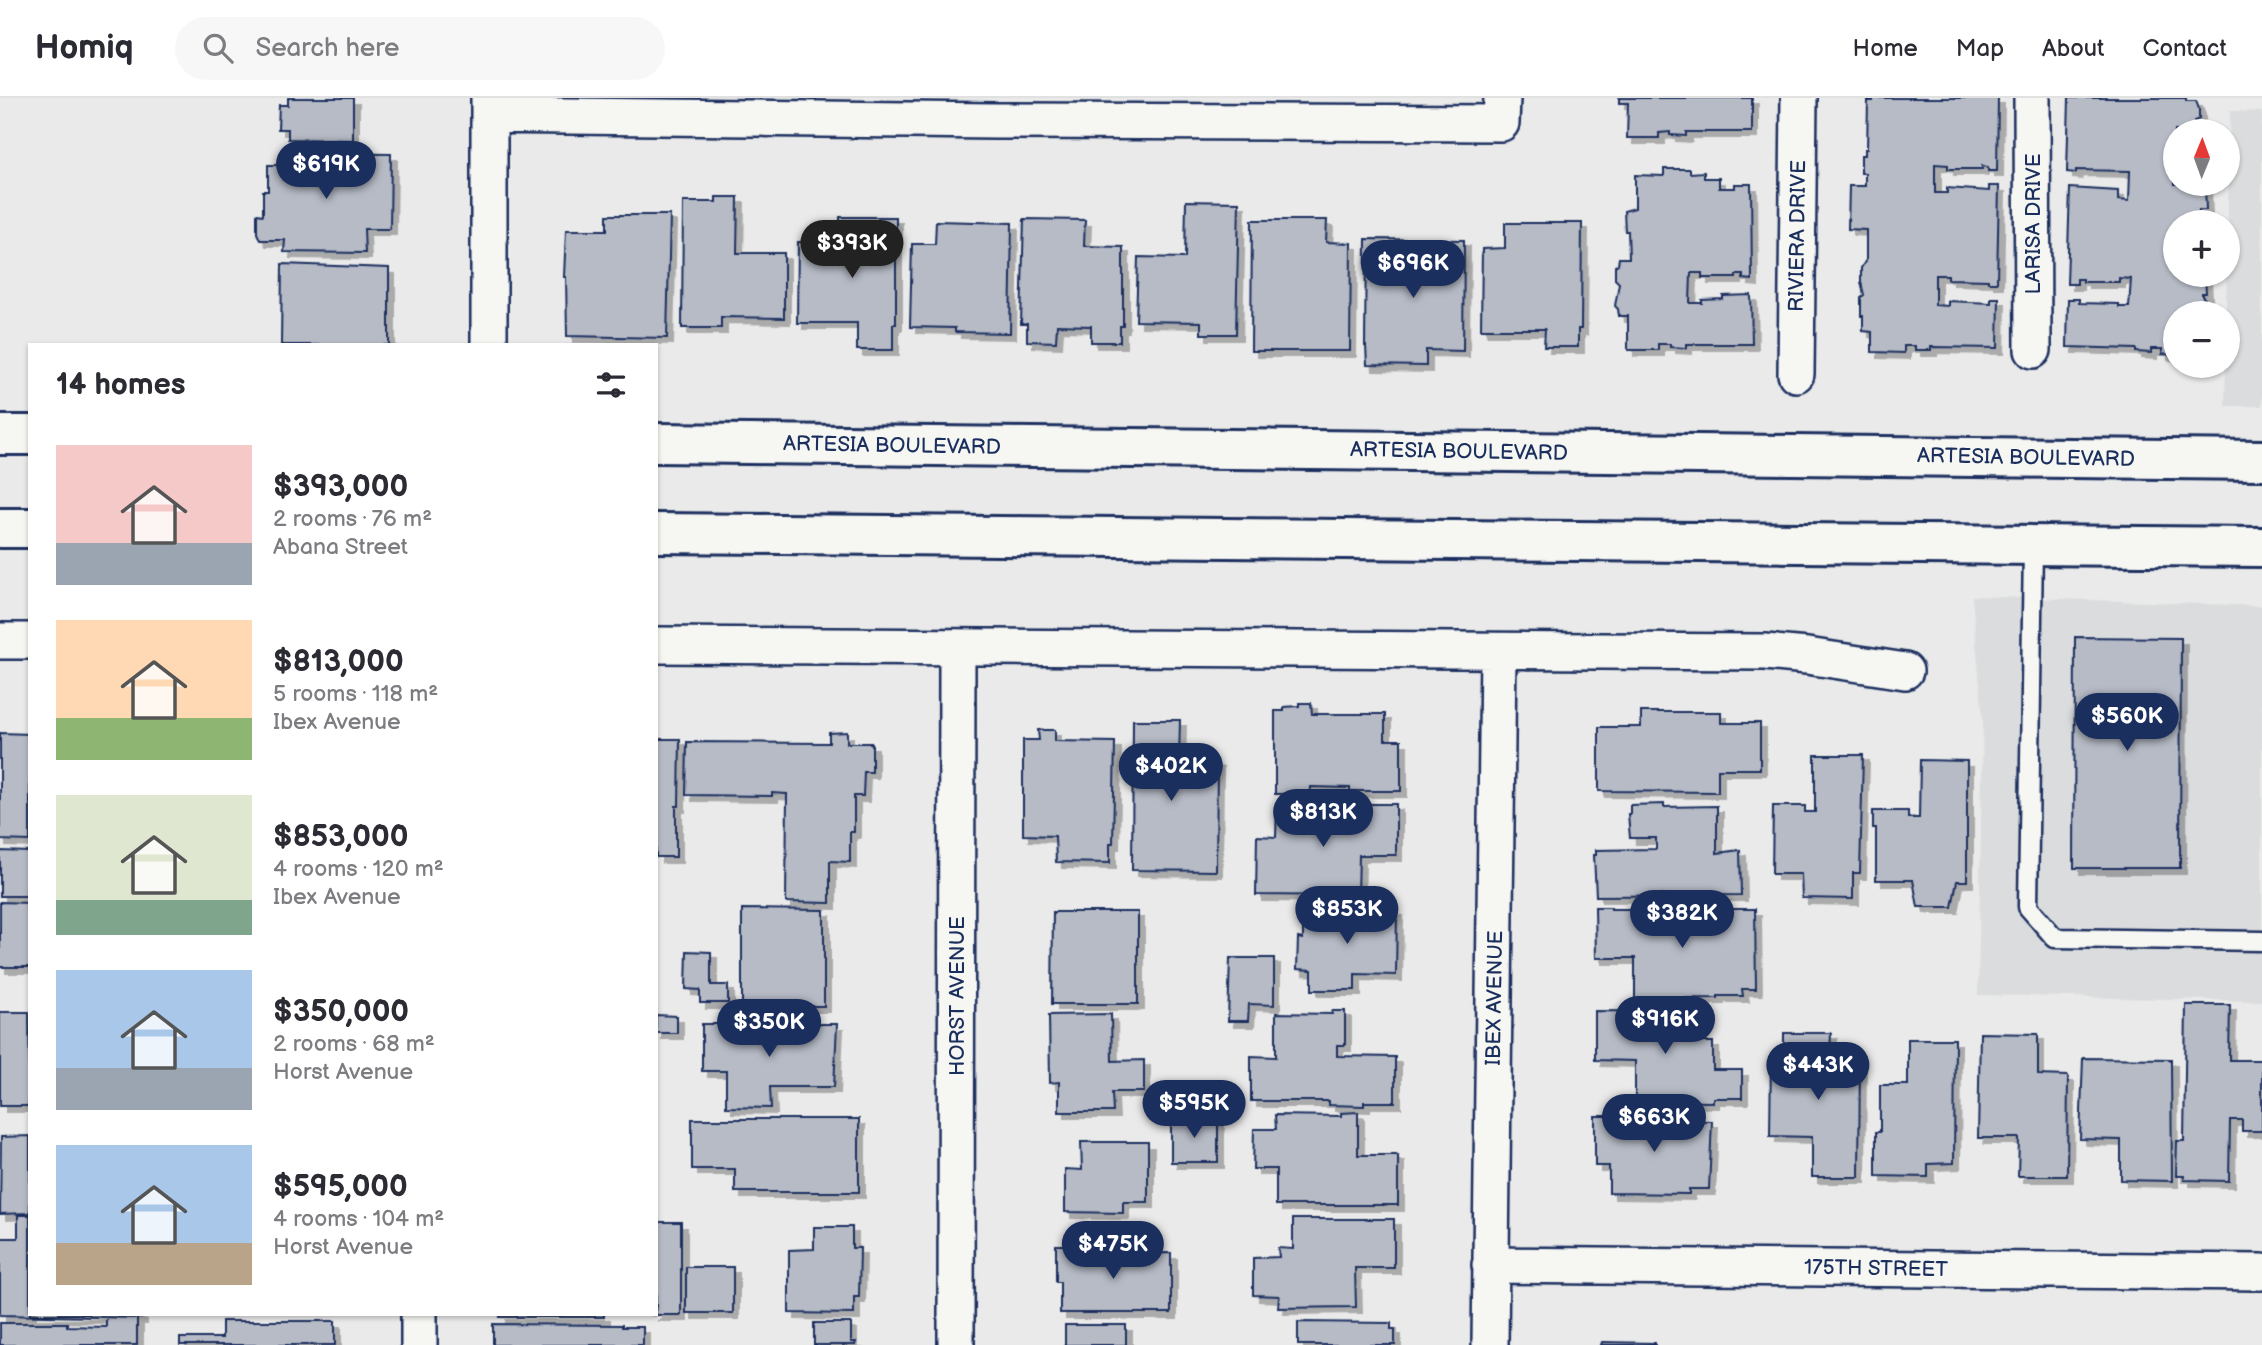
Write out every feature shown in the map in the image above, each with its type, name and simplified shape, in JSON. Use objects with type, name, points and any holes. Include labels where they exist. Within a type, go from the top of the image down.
[{"type":"main road","points":[[0,435],[28,435]]},
{"type":"main road","name":"ARTESIA BOULEVARD","points":[[658,443],[2262,460]]},
{"type":"main road","points":[[0,528],[28,528]]},
{"type":"main road","points":[[658,533],[2262,547]]},
{"type":"street","name":"RIVIERA DRIVE","points":[[1796,374],[1798,98]]},
{"type":"street","name":"LARISA DRIVE","points":[[2032,98],[2033,350]]},
{"type":"street","points":[[489,343],[489,106],[1501,110]]},
{"type":"street","points":[[0,641],[28,641]]},
{"type":"street","points":[[658,645],[1765,652],[1905,671]]},
{"type":"street","name":"HORST AVENUE","points":[[956,1345],[957,647]]},
{"type":"street","name":"IBEX AVENUE","points":[[1490,1345],[1498,651]]},
{"type":"street","name":"175TH STREET","points":[[1490,1265],[2262,1272]]},
{"type":"street","points":[[419,1316],[419,1345]]},
{"type":"lane","points":[[2033,544],[2028,907],[2055,938],[2262,941]]},
{"type":"shaded area","points":[[2230,111],[2262,112],[2262,406],[2225,406],[2226,378],[2240,378],[2240,301],[2226,301],[2227,287],[2240,287],[2240,210],[2228,210],[2228,196],[2240,196],[2240,119],[2230,119]]},
{"type":"shaded area","points":[[1972,596],[2262,606],[2262,1001],[1978,995],[1983,719]]},
{"type":"building","points":[[288,98],[353,98],[353,140],[288,139],[288,129],[278,129],[279,105],[288,105]]},
{"type":"building","points":[[1619,98],[1752,98],[1752,132],[1686,132],[1686,136],[1670,135],[1670,132],[1659,133],[1659,138],[1627,138],[1628,103],[1619,103]]},
{"type":"building","points":[[1873,98],[1998,98],[1997,171],[1988,171],[1988,167],[1982,166],[1982,169],[1948,169],[1948,165],[1935,164],[1935,193],[1947,193],[1947,188],[1989,191],[1989,186],[1999,186],[1997,282],[1948,279],[1948,275],[1935,275],[1935,305],[1948,306],[1948,301],[1991,303],[1991,298],[1999,298],[1998,348],[1931,347],[1931,350],[1915,350],[1915,346],[1904,346],[1904,353],[1872,352],[1872,332],[1863,331],[1861,316],[1861,297],[1864,295],[1861,268],[1866,260],[1866,230],[1848,229],[1849,186],[1865,186],[1865,173],[1861,173],[1861,155],[1865,155],[1867,149],[1868,101],[1873,101]]},
{"type":"building","points":[[2069,98],[2186,98],[2186,101],[2196,101],[2199,119],[2163,119],[2163,196],[2205,196],[2206,210],[2163,210],[2163,287],[2206,287],[2206,293],[2202,293],[2205,301],[2163,301],[2163,354],[2162,349],[2151,349],[2151,353],[2136,352],[2136,349],[2067,347],[2068,299],[2079,299],[2079,303],[2119,304],[2119,307],[2129,307],[2131,279],[2119,278],[2119,282],[2083,282],[2083,279],[2077,279],[2077,284],[2067,284],[2070,188],[2118,191],[2118,200],[2129,201],[2130,171],[2067,172]]},
{"type":"building","points":[[281,153],[391,154],[390,229],[364,229],[365,253],[284,252],[285,240],[260,240],[257,233],[257,214],[263,215],[263,191],[268,191],[268,165],[281,165]]},
{"type":"building","points":[[1664,169],[1704,172],[1704,178],[1719,178],[1719,188],[1751,184],[1752,280],[1743,279],[1743,275],[1736,275],[1736,278],[1702,278],[1702,273],[1691,273],[1690,303],[1723,299],[1723,296],[1751,295],[1752,344],[1686,344],[1686,348],[1658,344],[1658,350],[1628,350],[1628,316],[1619,316],[1615,306],[1619,283],[1615,279],[1615,266],[1619,258],[1629,258],[1624,211],[1635,208],[1635,175],[1664,176]]},
{"type":"building","points":[[716,197],[738,197],[737,253],[784,253],[784,318],[721,317],[721,328],[682,328],[683,202],[716,202]]},
{"type":"building","points":[[1186,201],[1239,202],[1236,334],[1201,334],[1201,322],[1136,321],[1138,257],[1185,258]]},
{"type":"building","points":[[607,215],[670,215],[667,338],[567,336],[564,277],[566,230],[607,230]]},
{"type":"building","points":[[840,217],[896,217],[896,324],[893,324],[893,350],[857,350],[857,323],[797,323],[798,242],[840,242]]},
{"type":"building","points":[[1024,219],[1085,220],[1084,246],[1123,247],[1123,326],[1120,326],[1120,342],[1091,342],[1091,326],[1057,325],[1056,342],[1027,341],[1027,324],[1021,324]]},
{"type":"building","points":[[1252,220],[1327,220],[1326,242],[1351,243],[1350,351],[1251,351]]},
{"type":"building","points":[[936,221],[1012,223],[1010,333],[955,332],[955,328],[910,327],[912,244],[935,244]]},
{"type":"building","points":[[1505,223],[1582,223],[1581,329],[1578,329],[1578,347],[1544,347],[1545,329],[1481,329],[1482,249],[1505,248]]},
{"type":"building","points":[[1366,239],[1464,240],[1463,351],[1426,350],[1426,366],[1367,365]]},
{"type":"building","points":[[282,264],[389,268],[389,343],[281,343]]},
{"type":"building","points":[[2075,637],[2181,638],[2180,868],[2074,868]]},
{"type":"building","points":[[1299,703],[1311,703],[1312,714],[1385,714],[1385,740],[1401,740],[1401,791],[1350,791],[1350,788],[1311,787],[1310,794],[1275,794],[1275,711],[1299,706]]},
{"type":"building","points":[[1641,712],[1721,712],[1721,723],[1760,723],[1760,769],[1718,769],[1718,792],[1599,791],[1599,727],[1641,727]]},
{"type":"building","points":[[1133,720],[1180,720],[1179,761],[1217,761],[1216,871],[1132,870]]},
{"type":"building","points":[[1038,730],[1055,730],[1055,741],[1115,742],[1113,843],[1110,843],[1110,863],[1056,862],[1055,836],[1023,835],[1023,740],[1039,740]]},
{"type":"building","points":[[847,732],[847,743],[872,743],[872,772],[864,772],[863,796],[854,796],[854,832],[850,832],[850,862],[830,861],[830,903],[786,902],[787,794],[686,795],[687,742],[829,743],[829,733]]},
{"type":"building","points":[[0,733],[28,734],[28,841],[0,840]]},
{"type":"building","points":[[658,739],[680,739],[676,857],[658,857]]},
{"type":"building","points":[[1815,755],[1863,755],[1860,873],[1853,873],[1853,899],[1802,898],[1801,874],[1772,874],[1773,806],[1805,806],[1805,812],[1815,812]]},
{"type":"building","points":[[1920,760],[1967,761],[1967,881],[1957,881],[1952,907],[1918,907],[1913,880],[1876,880],[1876,828],[1873,828],[1873,811],[1908,811],[1908,818],[1919,818]]},
{"type":"building","points":[[1349,804],[1396,804],[1396,855],[1359,855],[1358,896],[1256,895],[1257,836],[1276,837],[1277,807],[1349,807]]},
{"type":"building","points":[[1664,804],[1664,807],[1717,806],[1717,853],[1740,850],[1741,895],[1596,896],[1596,850],[1656,849],[1656,838],[1630,838],[1628,814],[1630,805]]},
{"type":"building","points":[[0,851],[28,852],[28,896],[0,896]]},
{"type":"building","points":[[0,902],[28,903],[28,967],[0,967]]},
{"type":"building","points":[[1595,907],[1755,909],[1756,989],[1742,989],[1743,996],[1635,999],[1635,958],[1596,958]]},
{"type":"building","points":[[742,909],[824,910],[824,1006],[742,1006]]},
{"type":"building","points":[[1303,909],[1397,910],[1396,975],[1355,974],[1355,990],[1312,990],[1312,970],[1297,969],[1298,938],[1303,939]]},
{"type":"building","points":[[1053,912],[1138,912],[1138,1004],[1052,1004]]},
{"type":"building","points":[[687,951],[711,952],[711,985],[728,985],[728,1003],[700,1003],[700,990],[686,989]]},
{"type":"building","points":[[1230,958],[1274,958],[1274,1005],[1249,1004],[1248,1021],[1228,1021]]},
{"type":"building","points":[[2186,1005],[2230,1005],[2229,1060],[2262,1060],[2262,1131],[2242,1131],[2242,1120],[2230,1120],[2229,1181],[2184,1180],[2184,1176],[2176,1176],[2177,1141],[2184,1141]]},
{"type":"building","points":[[1332,1011],[1345,1011],[1345,1045],[1337,1045],[1337,1056],[1395,1057],[1395,1102],[1364,1102],[1364,1106],[1329,1105],[1329,1101],[1251,1101],[1251,1056],[1276,1057],[1276,1013],[1332,1014]]},
{"type":"building","points":[[1595,1011],[1699,1012],[1699,1042],[1713,1042],[1713,1070],[1742,1070],[1742,1098],[1713,1098],[1713,1102],[1635,1101],[1635,1061],[1595,1060]]},
{"type":"building","points":[[0,1012],[28,1012],[28,1106],[0,1106]]},
{"type":"building","points":[[1111,1014],[1112,1061],[1144,1060],[1144,1092],[1112,1092],[1113,1112],[1059,1112],[1059,1082],[1050,1083],[1049,1015]]},
{"type":"building","points":[[658,1015],[677,1016],[677,1033],[658,1033]]},
{"type":"building","points":[[702,1024],[837,1024],[834,1087],[770,1087],[771,1108],[726,1107],[726,1071],[702,1071]]},
{"type":"building","points":[[1784,1033],[1831,1033],[1830,1055],[1860,1055],[1859,1177],[1812,1177],[1812,1137],[1770,1136],[1771,1056],[1784,1056]]},
{"type":"building","points":[[1980,1033],[2038,1034],[2038,1075],[2068,1076],[2067,1176],[2018,1176],[2019,1138],[1978,1138]]},
{"type":"building","points":[[1908,1039],[1955,1039],[1954,1163],[1928,1164],[1928,1177],[1876,1176],[1880,1085],[1908,1085]]},
{"type":"building","points":[[2083,1058],[2171,1059],[2172,1181],[2121,1180],[2121,1140],[2080,1139]]},
{"type":"building","points":[[1358,1112],[1358,1155],[1398,1155],[1398,1205],[1276,1205],[1276,1169],[1253,1169],[1254,1129],[1276,1129],[1275,1115],[1341,1116],[1341,1113]]},
{"type":"building","points":[[1595,1116],[1712,1121],[1709,1189],[1689,1189],[1689,1194],[1609,1193],[1609,1166],[1595,1166]]},
{"type":"building","points":[[1171,1117],[1218,1117],[1218,1162],[1171,1162]]},
{"type":"building","points":[[692,1119],[859,1119],[859,1192],[735,1192],[735,1169],[692,1169]]},
{"type":"building","points":[[28,1136],[28,1213],[0,1214],[1,1137]]},
{"type":"building","points":[[1081,1142],[1148,1142],[1148,1202],[1123,1202],[1123,1213],[1065,1212],[1065,1169],[1082,1170]]},
{"type":"building","points":[[18,1215],[28,1215],[28,1316],[0,1315],[0,1238],[18,1238]]},
{"type":"building","points":[[1293,1219],[1394,1219],[1394,1268],[1355,1268],[1356,1307],[1278,1308],[1279,1296],[1253,1295],[1253,1258],[1279,1257],[1278,1248],[1293,1249]]},
{"type":"building","points":[[658,1222],[681,1222],[681,1315],[658,1315]]},
{"type":"building","points":[[814,1227],[852,1227],[852,1248],[860,1248],[859,1297],[854,1297],[854,1314],[789,1313],[789,1250],[814,1249]]},
{"type":"building","points":[[1056,1245],[1115,1245],[1114,1254],[1171,1253],[1171,1313],[1060,1313],[1060,1282],[1056,1282]]},
{"type":"building","points":[[686,1267],[733,1267],[733,1313],[686,1313]]},
{"type":"building","points":[[47,1316],[141,1316],[141,1318]]},
{"type":"building","points":[[500,1316],[604,1316],[604,1317]]},
{"type":"building","points":[[106,1318],[137,1318],[137,1345],[0,1345],[0,1323],[67,1323],[67,1326],[106,1327]]},
{"type":"building","points":[[222,1321],[335,1321],[335,1345],[180,1345],[180,1338],[222,1338]]},
{"type":"building","points":[[1298,1322],[1391,1323],[1391,1329],[1395,1329],[1395,1345],[1298,1345]]},
{"type":"building","points":[[814,1323],[851,1323],[851,1342],[856,1342],[855,1345],[814,1345]]},
{"type":"building","points":[[493,1324],[643,1327],[643,1345],[493,1345]]},
{"type":"building","points":[[1065,1325],[1126,1325],[1126,1345],[1065,1345]]},
{"type":"building","points":[[1602,1342],[1655,1343],[1655,1345],[1601,1345]]}]
